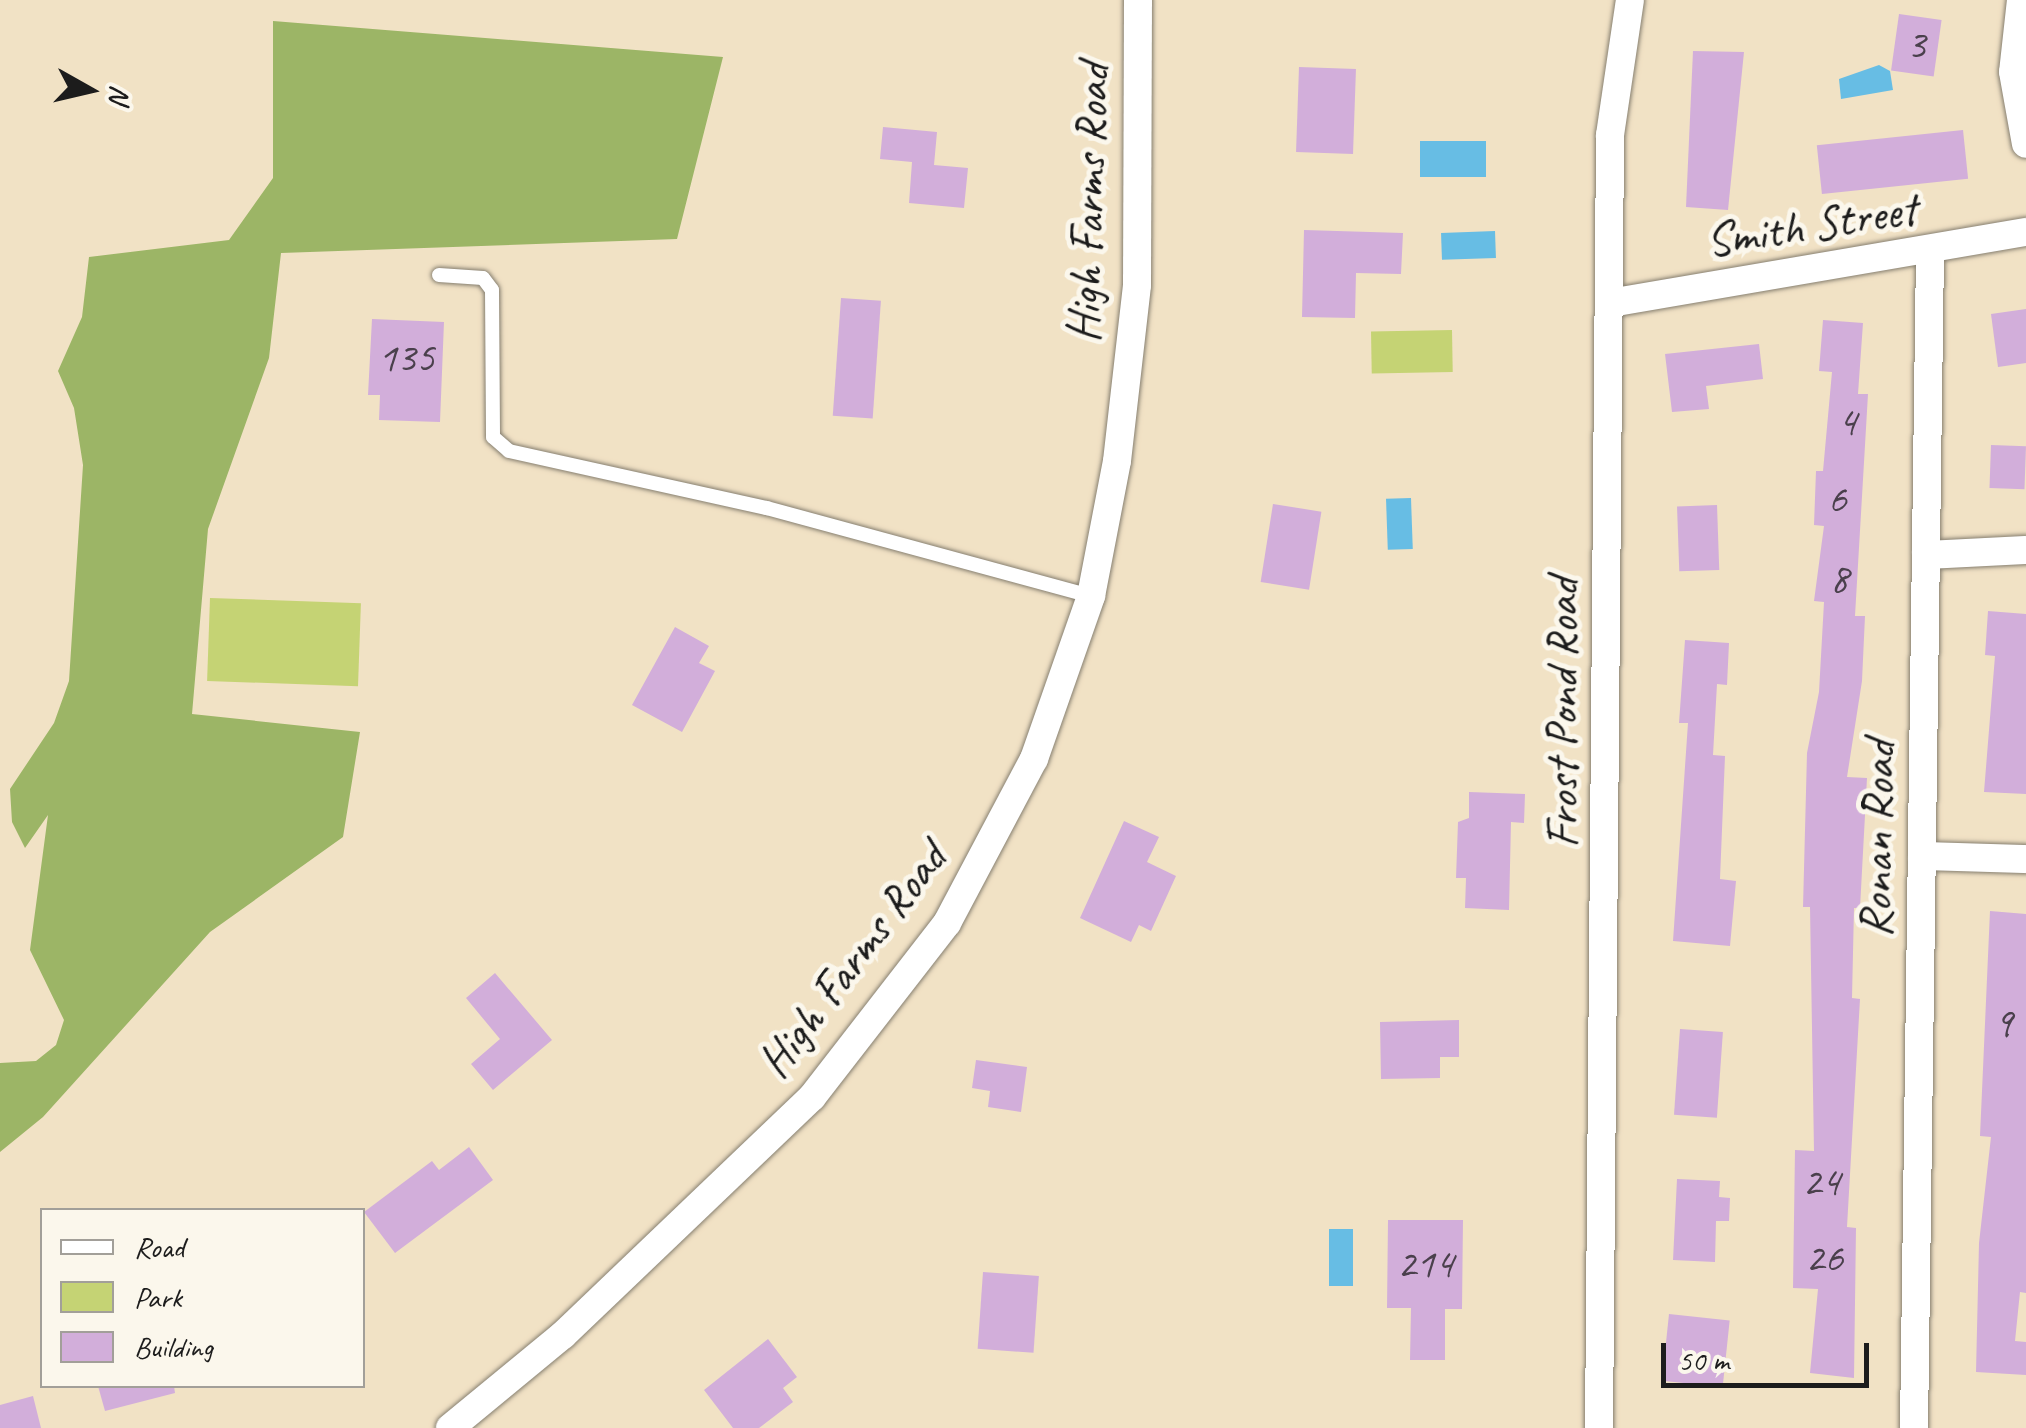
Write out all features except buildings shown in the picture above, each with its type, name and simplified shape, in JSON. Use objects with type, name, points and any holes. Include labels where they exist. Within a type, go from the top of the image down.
[{"type":"street","name":"High Farms Road","points":[[450,1428],[563,1335],[717,1192],[812,1097],[896,994],[984,861],[1034,759],[1091,596],[1117,461],[1137,285],[1138,0]]},
{"type":"street","name":"Frost Pond Road","points":[[1599,1428],[1610,135],[1630,0]]},
{"type":"street","points":[[2021,0],[2014,72],[2026,144]]},
{"type":"street","name":"Smith Street","points":[[1610,303],[1930,252],[2026,232]]},
{"type":"street","name":"Ronan Road","points":[[1914,1428],[1930,252]]},
{"type":"street","points":[[1926,555],[2026,550]]},
{"type":"street","points":[[1922,856],[2026,859]]},
{"type":"lane","points":[[438,275],[484,278],[492,290],[493,437],[509,451],[767,508],[1091,596]]},
{"type":"green space","points":[[273,21],[723,57],[677,239],[281,253],[269,358],[208,529],[192,714],[360,732],[343,837],[210,932],[43,1117],[0,1152],[0,1063],[36,1061],[56,1045],[64,1020],[30,950],[48,815],[25,848],[12,822],[10,789],[54,723],[69,681],[83,465],[74,408],[58,371],[82,317],[89,257],[229,240],[273,178]]},
{"type":"green space","points":[[1452,330],[1453,372],[1372,373],[1371,331]]},
{"type":"green space","points":[[210,598],[361,603],[358,686],[207,681]]},
{"type":"water","points":[[1879,65],[1890,71],[1893,90],[1841,99],[1839,79]]},
{"type":"water","points":[[1420,141],[1486,141],[1486,177],[1420,177]]},
{"type":"water","points":[[1495,231],[1496,258],[1442,260],[1441,233]]},
{"type":"water","points":[[1411,498],[1413,549],[1388,550],[1386,499]]},
{"type":"water","points":[[1329,1229],[1353,1229],[1353,1286],[1329,1286]]}]
